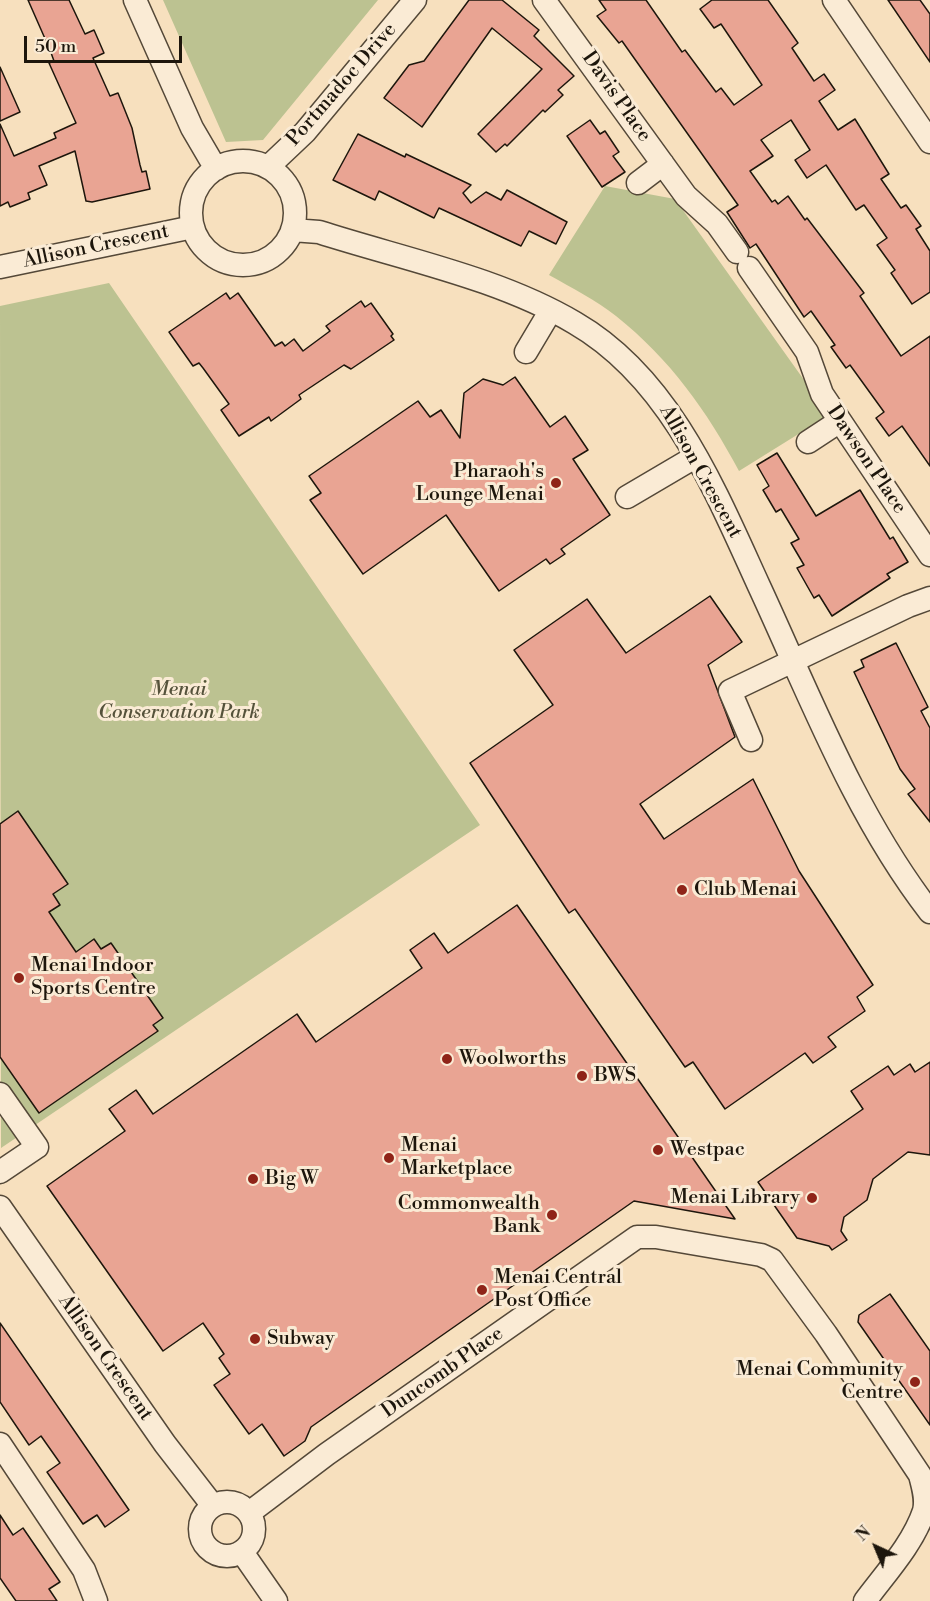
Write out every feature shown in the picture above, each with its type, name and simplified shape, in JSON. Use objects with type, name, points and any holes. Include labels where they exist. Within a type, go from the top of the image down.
[{"type":"street","points":[[135,0],[192,128],[216,169]]},
{"type":"street","name":"Portmadoc Drive","points":[[268,167],[304,132],[415,0]]},
{"type":"street","name":"Davis Place","points":[[544,0],[686,196],[717,224],[743,260]]},
{"type":"street","points":[[834,0],[930,141]]},
{"type":"street","points":[[236,162],[258,163],[278,174],[291,194],[295,218],[292,230],[285,243],[263,261],[234,265],[220,260],[208,252],[193,227],[191,214],[195,194],[205,177],[216,169],[236,162]]},
{"type":"street","points":[[638,183],[663,164]]},
{"type":"street","name":"Allison Crescent","points":[[0,267],[193,227]]},
{"type":"street","name":"Allison Crescent","points":[[292,230],[319,232],[500,288],[551,310],[600,339],[643,380],[678,426],[695,457],[740,545],[865,812],[930,912]]},
{"type":"street","name":"Dawson Place","points":[[743,260],[807,352],[822,394],[930,555]]},
{"type":"street","points":[[526,352],[551,310]]},
{"type":"street","points":[[808,442],[840,421]]},
{"type":"street","points":[[627,497],[695,457]]},
{"type":"street","points":[[751,740],[730,691],[908,606],[930,598]]},
{"type":"street","points":[[0,1094],[37,1147],[0,1172]]},
{"type":"street","name":"Allison Crescent","points":[[0,1207],[165,1444],[213,1506]]},
{"type":"street","name":"Duncomb Place","points":[[249,1513],[327,1454],[637,1237],[656,1237],[761,1255],[772,1260],[826,1334],[920,1475],[925,1492],[924,1510],[914,1532],[865,1601]]},
{"type":"street","points":[[0,1444],[84,1570],[96,1601]]},
{"type":"street","points":[[230,1502],[238,1504],[249,1513],[254,1524],[254,1533],[251,1542],[242,1552],[228,1556],[219,1555],[204,1544],[201,1536],[202,1519],[213,1506],[230,1502]]},
{"type":"street","points":[[242,1552],[276,1601]]},
{"type":"green space","points":[[163,0],[378,0],[263,140],[226,142]]},
{"type":"green space","points":[[605,186],[675,199],[829,415],[739,471],[714,428],[686,387],[654,350],[608,310],[549,275]]},
{"type":"green space","name":"Menai Conservation Park","points":[[109,283],[480,825],[1,1148],[0,306]]},
{"type":"building","points":[[28,0],[69,0],[85,34],[94,30],[104,53],[93,58],[110,96],[118,93],[132,128],[142,172],[146,171],[150,189],[92,202],[86,201],[75,151],[39,166],[47,185],[28,193],[30,199],[10,207],[8,202],[0,206],[0,124],[14,156],[56,138],[54,133],[76,123],[49,63],[54,61]]},
{"type":"building","points":[[469,0],[502,0],[539,30],[534,36],[574,76],[558,90],[563,95],[545,112],[543,110],[507,146],[505,144],[496,152],[478,134],[542,69],[492,28],[422,127],[384,98],[409,65],[424,61]]},
{"type":"building","points":[[599,0],[646,0],[682,52],[685,50],[716,92],[721,88],[734,105],[762,85],[721,24],[714,28],[700,9],[712,0],[768,0],[798,43],[792,48],[814,81],[824,74],[835,90],[819,101],[838,130],[855,119],[889,174],[881,179],[901,208],[906,205],[921,226],[916,229],[930,251],[930,292],[912,304],[891,273],[895,270],[877,245],[887,238],[864,205],[856,210],[826,165],[807,178],[795,160],[810,150],[791,120],[761,140],[773,156],[750,171],[772,202],[775,200],[778,204],[788,196],[805,220],[807,218],[864,293],[860,296],[901,356],[930,336],[930,466],[902,426],[889,436],[876,418],[884,412],[850,365],[846,368],[831,347],[835,345],[811,311],[804,317],[756,244],[750,248],[727,212],[738,205],[622,41],[619,43],[597,16],[606,10]]},
{"type":"building","points":[[888,0],[920,0],[930,14],[930,62]]},
{"type":"building","points":[[0,67],[20,112],[0,121]]},
{"type":"building","points":[[590,120],[600,134],[605,131],[619,152],[613,156],[625,172],[602,187],[567,136]]},
{"type":"building","points":[[358,134],[471,185],[463,193],[471,203],[486,192],[501,200],[507,190],[567,222],[556,244],[529,231],[521,246],[439,208],[434,218],[379,191],[375,200],[333,180]]},
{"type":"building","points":[[226,293],[230,299],[238,293],[275,346],[282,342],[285,346],[294,339],[303,351],[330,331],[326,326],[361,301],[365,307],[371,303],[393,334],[391,336],[394,340],[351,369],[344,365],[299,395],[301,399],[271,421],[269,417],[239,436],[221,410],[229,404],[199,363],[193,366],[169,332]]},
{"type":"building","points":[[515,377],[550,427],[565,416],[588,450],[573,459],[610,515],[561,549],[565,554],[550,564],[546,559],[499,591],[446,515],[363,574],[310,500],[321,493],[309,476],[418,401],[430,417],[441,410],[460,438],[464,393],[483,379],[503,385]]},
{"type":"building","points":[[777,453],[816,516],[860,490],[890,539],[893,537],[908,562],[887,574],[890,578],[832,616],[819,595],[814,598],[797,568],[804,565],[791,543],[799,539],[781,509],[776,512],[763,490],[769,486],[757,465]]},
{"type":"building","name":"Club Menai","points":[[710,596],[742,642],[708,665],[735,737],[640,804],[664,839],[753,779],[799,871],[873,985],[857,997],[865,1011],[828,1037],[836,1047],[813,1063],[805,1053],[725,1109],[693,1062],[685,1067],[575,909],[569,913],[470,763],[553,705],[514,650],[587,599],[626,653]]},
{"type":"building","points":[[896,643],[928,707],[921,711],[930,728],[930,822],[908,794],[915,789],[900,769],[854,672],[864,667],[861,660]]},
{"type":"building","points":[[18,811],[68,884],[53,894],[60,905],[49,912],[76,952],[94,939],[101,949],[111,943],[163,1018],[153,1025],[158,1031],[39,1113],[0,1057],[0,824]]},
{"type":"building","name":"Menai Marketplace","points":[[517,905],[735,1219],[634,1201],[311,1427],[305,1441],[284,1456],[262,1424],[249,1434],[214,1385],[230,1374],[219,1358],[224,1354],[203,1323],[163,1351],[47,1186],[125,1131],[109,1109],[136,1090],[153,1114],[297,1014],[316,1042],[422,968],[410,950],[434,933],[448,953]]},
{"type":"building","points":[[930,1062],[930,1155],[908,1152],[873,1179],[867,1200],[844,1217],[841,1231],[847,1240],[832,1250],[829,1246],[797,1238],[758,1182],[863,1109],[851,1091],[888,1066],[894,1075],[910,1064],[915,1072]]},
{"type":"building","name":"Menai Community Centre","points":[[890,1294],[930,1351],[930,1425],[858,1322],[859,1315]]},
{"type":"building","points":[[0,1323],[129,1510],[105,1527],[97,1515],[83,1524],[47,1472],[60,1463],[41,1436],[29,1445],[0,1402]]},
{"type":"building","points":[[0,1515],[13,1535],[23,1528],[60,1582],[49,1589],[57,1601],[16,1601],[0,1578]]},
{"type":"place","name":"Pharaoh's Lounge Menai","points":[[556,483]]},
{"type":"place","name":"Club Menai","points":[[682,890]]},
{"type":"place","name":"Menai Indoor Sports Centre","points":[[19,978]]},
{"type":"place","name":"Woolworths","points":[[447,1059]]},
{"type":"place","name":"BWS","points":[[582,1076]]},
{"type":"place","name":"Westpac","points":[[658,1150]]},
{"type":"place","name":"Menai Marketplace","points":[[389,1158]]},
{"type":"place","name":"Big W","points":[[253,1179]]},
{"type":"place","name":"Menai Library","points":[[812,1198]]},
{"type":"place","name":"Commonwealth Bank","points":[[552,1215]]},
{"type":"place","name":"Menai Central Post Office","points":[[482,1290]]},
{"type":"place","name":"Subway","points":[[255,1339]]},
{"type":"place","name":"Menai Community Centre","points":[[915,1382]]}]
